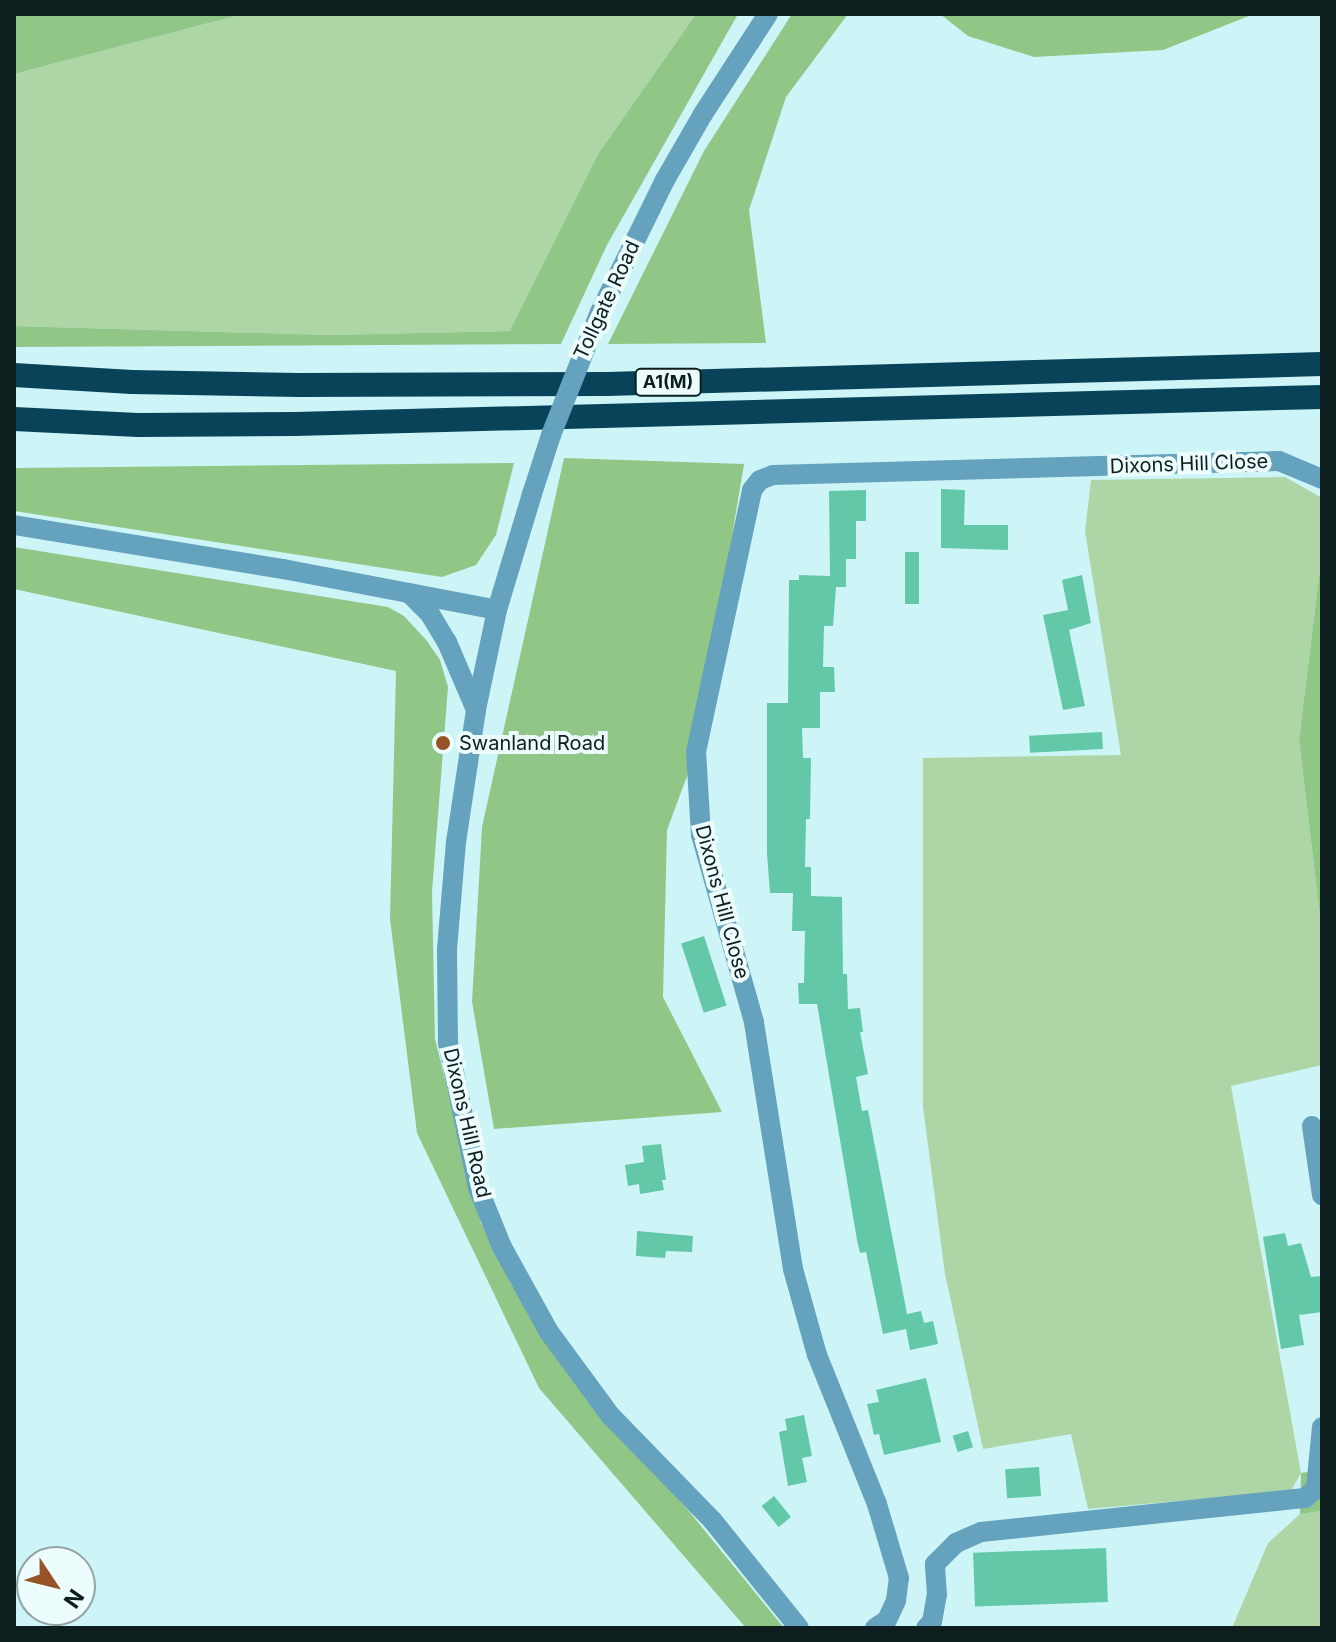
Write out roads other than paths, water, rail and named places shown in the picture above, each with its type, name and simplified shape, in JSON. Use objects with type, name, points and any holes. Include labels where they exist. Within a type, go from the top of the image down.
[{"type":"highway","name":"A1(M)","points":[[14,375],[132,382],[284,385],[607,384],[1322,364]]},
{"type":"highway","name":"A1(M)","points":[[14,419],[138,425],[295,424],[1322,397]]},
{"type":"street","name":"Tollgate Road","points":[[497,610],[565,396],[600,312],[665,180],[703,114],[768,14]]},
{"type":"street","name":"Dixons Hill Close","points":[[885,1625],[896,1601],[899,1578],[877,1504],[817,1355],[793,1269],[754,1022],[701,835],[696,752],[752,490],[760,480],[773,475],[1279,461],[1322,479]]},
{"type":"street","points":[[14,525],[497,610]]},
{"type":"street","points":[[409,593],[430,614],[447,642],[476,710]]},
{"type":"street","name":"Dixons Hill Road","points":[[497,610],[476,710],[456,842],[447,950],[448,1043],[478,1188],[502,1247],[567,1356],[610,1415],[713,1521],[799,1628]]},
{"type":"street","points":[[1312,1126],[1322,1195]]},
{"type":"street","points":[[926,1628],[932,1622],[937,1595],[935,1564],[956,1543],[981,1532],[1305,1498],[1316,1488],[1322,1427]]},
{"type":"place","name":"Swanland Road","points":[[443,743]]}]
